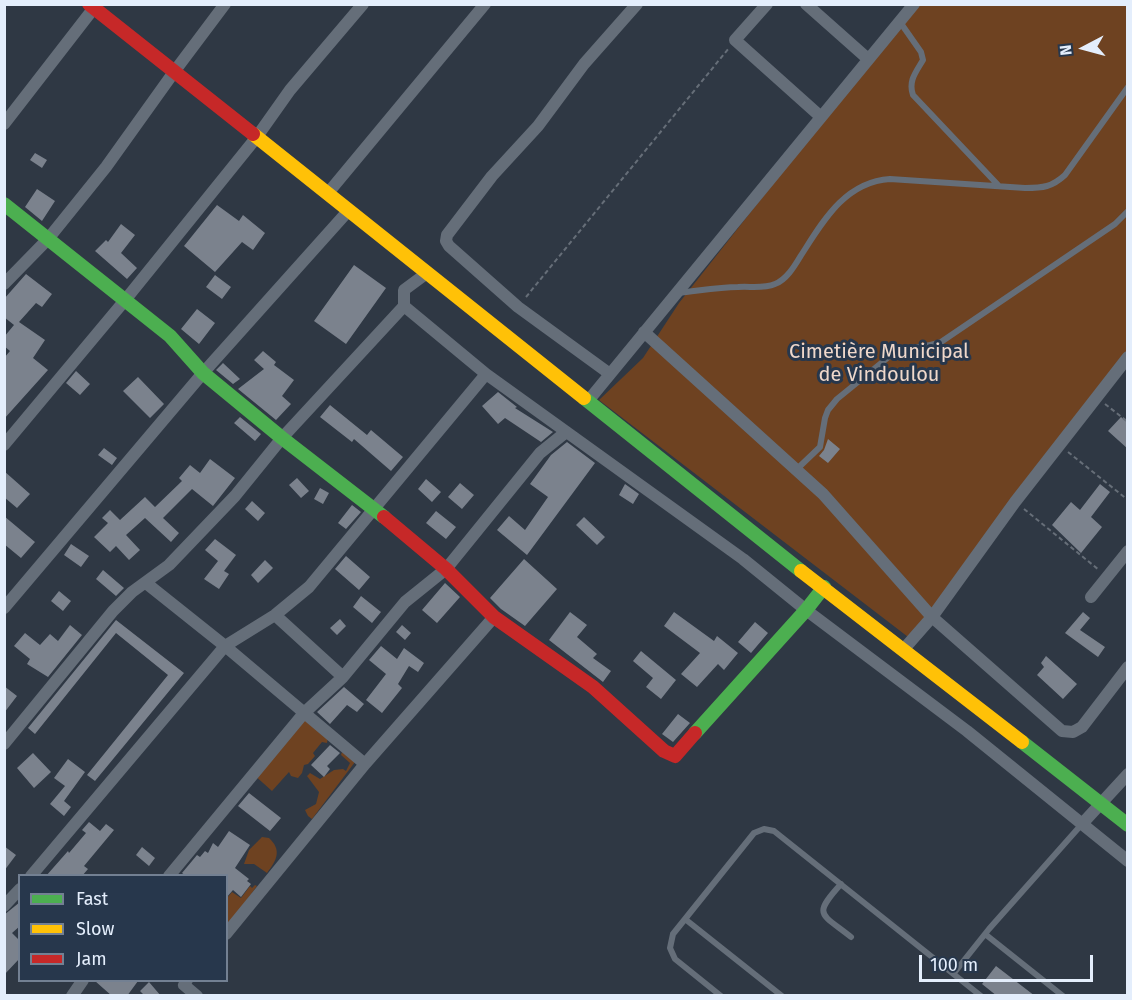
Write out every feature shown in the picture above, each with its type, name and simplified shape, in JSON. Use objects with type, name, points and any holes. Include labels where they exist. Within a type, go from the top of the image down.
[{"type":"main road","points":[[94,6],[256,138],[588,401],[1128,825]]},
{"type":"main road","points":[[4,204],[170,336],[203,373],[446,569],[494,617],[593,687],[664,751],[675,756],[824,587]]},
{"type":"street","points":[[4,284],[48,239],[106,167],[225,4]]},
{"type":"street","points":[[4,445],[126,300],[256,138],[290,90],[363,4]]},
{"type":"street","points":[[328,193],[485,4]]},
{"type":"street","points":[[610,374],[519,307],[446,241],[447,235],[492,176],[538,126],[584,64],[637,4]]},
{"type":"street","points":[[767,4],[735,40],[821,117]]},
{"type":"street","points":[[806,4],[868,59]]},
{"type":"street","points":[[588,401],[914,4]]},
{"type":"street","points":[[4,124],[94,6]]},
{"type":"street","points":[[4,608],[203,373],[349,210]]},
{"type":"street","points":[[4,744],[113,611],[132,592],[169,565],[235,496],[282,438],[404,306],[405,290],[428,273]]},
{"type":"street","points":[[404,306],[486,374],[743,559],[806,610],[967,731],[1128,861]]},
{"type":"street","points":[[644,332],[824,494],[932,617],[1062,731],[1068,733],[1082,727],[1128,667]]},
{"type":"street","points":[[903,650],[932,617],[1015,502],[1128,357]]},
{"type":"street","points":[[33,874],[225,646],[275,615],[309,587],[486,374]]},
{"type":"street","points":[[171,874],[304,713],[342,677],[405,603],[446,569],[540,453],[567,432]]},
{"type":"street","points":[[1091,597],[1128,551]]},
{"type":"street","points":[[146,583],[365,764]]},
{"type":"street","points":[[275,615],[342,677]]},
{"type":"street","points":[[228,932],[365,764],[494,617]]},
{"type":"street","points":[[1082,824],[1128,774]]},
{"type":"street","points":[[5,905],[18,891]]},
{"type":"street","points":[[72,996],[82,982]]},
{"type":"street","points":[[186,982],[183,985],[197,996]]},
{"type":"lane","points":[[900,21],[921,52],[923,60],[913,77],[911,87],[913,95],[1000,186]]},
{"type":"lane","points":[[676,293],[776,284],[791,271],[823,221],[845,197],[858,187],[874,180],[1043,188],[1055,184],[1065,175],[1128,87]]},
{"type":"lane","points":[[797,469],[820,447],[825,418],[837,399],[896,351],[941,342],[1115,224],[1128,211]]},
{"type":"lane","points":[[954,973],[985,934],[1082,824]]},
{"type":"lane","points":[[721,996],[675,959],[670,948],[673,934],[754,833],[764,829],[774,831],[981,996]]},
{"type":"lane","points":[[841,884],[824,903],[824,916],[851,937]]},
{"type":"lane","points":[[685,919],[782,996]]},
{"type":"lane","points":[[985,934],[1063,996]]},
{"type":"path","points":[[519,307],[735,40]]},
{"type":"path","points":[[1096,396],[1128,422]]},
{"type":"path","points":[[1059,445],[1128,500]]},
{"type":"path","points":[[1015,502],[1107,577]]},
{"type":"green space","name":"Cimetière Municipal de Vindoulou","points":[[914,5],[1127,5],[1127,358],[912,640],[599,400],[643,358],[679,303]]},
{"type":"green space","points":[[305,717],[328,736],[327,743],[322,742],[313,753],[315,756],[304,765],[298,778],[291,776],[289,772],[272,791],[253,774]]},
{"type":"green space","points":[[342,752],[355,762],[312,819],[305,810],[316,804],[319,792],[307,776],[310,773],[320,779],[334,770],[346,771],[350,763],[341,755]]},
{"type":"green space","points":[[262,837],[269,838],[277,851],[267,873],[254,864],[244,864],[249,850]]},
{"type":"green space","points":[[250,886],[252,888],[257,886],[228,926],[228,897],[232,892],[241,898]]},
{"type":"building","points":[[35,153],[47,160],[42,168],[30,160]]},
{"type":"building","points":[[37,189],[55,201],[42,221],[25,207]]},
{"type":"building","points":[[217,205],[239,221],[243,215],[265,233],[253,250],[242,242],[215,272],[184,246]]},
{"type":"building","points":[[121,224],[135,235],[121,253],[137,268],[127,279],[95,251],[106,240],[108,242]]},
{"type":"building","points":[[354,265],[386,288],[346,344],[314,321]]},
{"type":"building","points":[[26,274],[52,294],[42,307],[36,303],[19,322],[45,340],[33,358],[48,370],[4,419],[4,358],[10,351],[4,346],[4,337],[14,325],[4,317],[4,299]]},
{"type":"building","points":[[215,275],[231,287],[222,299],[206,287]]},
{"type":"building","points":[[197,309],[215,323],[199,344],[181,329]]},
{"type":"building","points":[[263,351],[276,362],[274,365],[294,380],[282,396],[291,404],[276,420],[238,389],[264,369],[254,360]]},
{"type":"building","points":[[223,363],[240,379],[233,384],[216,370]]},
{"type":"building","points":[[76,371],[90,384],[80,395],[66,383]]},
{"type":"building","points":[[138,377],[164,404],[150,418],[123,391]]},
{"type":"building","points":[[498,392],[517,407],[515,408],[553,432],[541,442],[505,418],[498,424],[482,406]]},
{"type":"building","points":[[330,405],[367,435],[371,430],[403,457],[391,471],[354,439],[352,442],[320,417]]},
{"type":"building","points":[[240,417],[261,434],[255,441],[234,423]]},
{"type":"building","points":[[1121,417],[1128,423],[1128,449],[1108,431]]},
{"type":"building","points":[[828,439],[840,449],[828,463],[819,456]]},
{"type":"building","points":[[567,442],[595,463],[527,555],[497,530],[509,516],[525,530],[548,497],[530,484],[551,455]]},
{"type":"building","points":[[104,448],[117,458],[112,465],[98,455]]},
{"type":"building","points":[[210,459],[235,478],[213,506],[192,489],[163,518],[179,533],[171,542],[145,518],[126,535],[140,550],[129,560],[116,546],[110,552],[94,537],[108,523],[102,518],[110,510],[120,520],[145,497],[155,507],[182,481],[179,478],[190,465],[200,473]]},
{"type":"building","points":[[4,471],[30,494],[17,508],[4,497]]},
{"type":"building","points":[[297,478],[309,491],[301,498],[289,485]]},
{"type":"building","points":[[426,479],[441,492],[432,502],[418,489]]},
{"type":"building","points":[[460,483],[474,495],[462,509],[448,497]]},
{"type":"building","points":[[625,484],[639,494],[633,504],[619,495]]},
{"type":"building","points":[[1100,484],[1110,492],[1091,517],[1102,527],[1081,553],[1052,525],[1071,502],[1080,510]]},
{"type":"building","points":[[320,488],[329,493],[323,504],[314,499]]},
{"type":"building","points":[[252,501],[265,513],[258,521],[245,509]]},
{"type":"building","points":[[352,505],[361,512],[346,529],[338,523]]},
{"type":"building","points":[[436,511],[456,527],[446,539],[426,523]]},
{"type":"building","points":[[4,516],[35,542],[21,558],[4,544]]},
{"type":"building","points":[[584,517],[605,537],[597,545],[576,525]]},
{"type":"building","points":[[215,539],[236,555],[224,571],[229,574],[219,589],[204,579],[218,561],[205,550]]},
{"type":"building","points":[[71,544],[89,556],[81,567],[64,555]]},
{"type":"building","points":[[346,556],[370,577],[359,590],[335,569]]},
{"type":"building","points":[[524,559],[557,589],[525,626],[490,598]]},
{"type":"building","points":[[265,560],[273,568],[258,583],[251,575]]},
{"type":"building","points":[[103,570],[124,588],[116,596],[96,579]]},
{"type":"building","points":[[445,583],[460,597],[437,623],[422,610]]},
{"type":"building","points":[[59,591],[71,601],[63,611],[51,601]]},
{"type":"building","points":[[361,596],[381,612],[372,623],[353,607]]},
{"type":"building","points":[[570,612],[587,625],[577,637],[597,654],[593,658],[611,671],[603,682],[549,640]]},
{"type":"building","points":[[674,612],[714,641],[717,636],[738,653],[724,670],[718,664],[697,687],[681,674],[700,653],[664,626]]},
{"type":"building","points":[[1083,612],[1090,618],[1080,630],[1105,647],[1098,657],[1065,633]]},
{"type":"building","points":[[340,619],[346,626],[337,635],[330,628]]},
{"type":"building","points":[[116,620],[184,673],[95,781],[87,775],[168,675],[116,633],[35,734],[28,728]]},
{"type":"building","points":[[755,622],[768,633],[751,653],[738,642]]},
{"type":"building","points":[[70,625],[82,635],[48,677],[27,664],[30,659],[14,646],[25,633],[40,645],[50,634],[58,641]]},
{"type":"building","points":[[402,625],[411,633],[405,640],[396,632]]},
{"type":"building","points":[[381,646],[397,659],[404,648],[424,663],[418,672],[409,666],[398,684],[402,688],[382,713],[366,700],[386,674],[369,660]]},
{"type":"building","points":[[641,651],[676,680],[661,699],[646,687],[653,678],[633,661]]},
{"type":"building","points":[[1046,656],[1077,684],[1063,699],[1037,675],[1044,667],[1041,663]]},
{"type":"building","points":[[4,686],[17,696],[4,713]]},
{"type":"building","points":[[344,687],[364,704],[357,712],[347,705],[330,724],[317,712]]},
{"type":"building","points":[[678,714],[690,723],[673,742],[662,734]]},
{"type":"building","points":[[330,745],[340,753],[327,766],[330,769],[324,777],[311,765]]},
{"type":"building","points":[[33,753],[51,772],[34,788],[17,768]]},
{"type":"building","points":[[68,759],[85,772],[64,801],[71,807],[64,816],[50,804],[65,786],[54,778]]},
{"type":"building","points":[[249,793],[281,818],[270,831],[238,806]]},
{"type":"building","points":[[89,822],[100,831],[106,824],[114,830],[84,866],[88,869],[84,874],[48,874],[86,833],[82,830]]},
{"type":"building","points":[[229,831],[250,845],[235,868],[249,879],[247,881],[251,884],[241,897],[233,890],[228,896],[228,874],[182,873],[197,855],[200,857],[205,851],[208,853],[213,843],[218,847]]},
{"type":"building","points":[[4,846],[16,855],[4,871]]},
{"type":"building","points":[[142,847],[155,858],[149,866],[136,855]]},
{"type":"building","points":[[18,904],[18,928],[12,933],[18,939],[18,960],[4,975],[4,915]]},
{"type":"building","points":[[996,966],[1035,996],[997,996],[982,984]]},
{"type":"building","points":[[96,982],[137,982],[127,996],[112,996]]},
{"type":"building","points":[[149,982],[161,996],[145,996],[140,991]]},
{"type":"traffic: fast","points":[[4,204],[170,336],[203,373],[384,517]]},
{"type":"traffic: fast","points":[[584,398],[801,571]]},
{"type":"traffic: fast","points":[[695,733],[824,587]]},
{"type":"traffic: fast","points":[[1022,742],[1128,825]]},
{"type":"traffic: slow","points":[[253,134],[584,398]]},
{"type":"traffic: slow","points":[[801,571],[1022,742]]},
{"type":"traffic: jam","points":[[89,4],[253,134]]},
{"type":"traffic: jam","points":[[384,517],[446,569],[494,617],[593,687],[664,751],[675,756],[695,733]]}]
